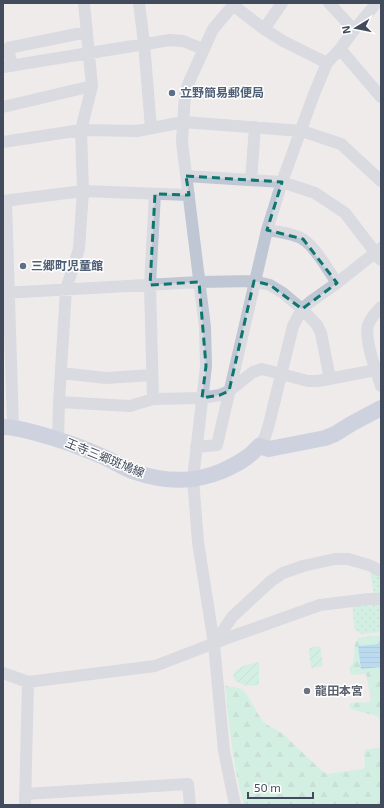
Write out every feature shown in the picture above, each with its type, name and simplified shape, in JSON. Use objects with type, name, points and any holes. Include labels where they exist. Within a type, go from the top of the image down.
[{"type":"main road","points":[[259,446],[269,449],[325,438],[381,408]]},
{"type":"main road","name":"王寺三郷斑鳩線","points":[[8,427],[58,439],[110,459],[135,472],[178,480],[193,480],[212,475],[238,464],[252,454],[259,446]]},
{"type":"street","points":[[58,439],[60,373],[66,288],[80,249],[83,191],[81,130],[92,86],[84,3]]},
{"type":"street","points":[[139,3],[151,128]]},
{"type":"street","points":[[264,29],[282,3]]},
{"type":"street","points":[[329,3],[354,30]]},
{"type":"street","points":[[235,805],[224,751],[214,644],[198,542],[193,480],[206,366],[205,327],[182,142],[186,94],[203,49],[213,28],[235,4],[264,29],[283,41],[328,63]]},
{"type":"street","points":[[196,447],[217,445],[267,230],[282,182],[302,131],[314,94],[328,63],[340,50],[354,30],[375,8]]},
{"type":"street","points":[[87,32],[8,48],[7,66],[90,54],[144,43],[170,40],[183,42],[203,49]]},
{"type":"street","points":[[340,50],[381,97]]},
{"type":"street","points":[[3,107],[92,86]]},
{"type":"street","points":[[3,142],[81,130],[137,131],[183,122],[302,131],[341,144],[381,181]]},
{"type":"street","points":[[252,180],[255,127]]},
{"type":"street","points":[[186,176],[282,182],[315,193],[344,213],[379,253],[337,282],[310,302],[302,310],[293,326],[269,424],[265,437],[259,446]]},
{"type":"street","points":[[8,427],[5,201],[83,191],[189,195]]},
{"type":"street","points":[[153,398],[150,285],[155,194]]},
{"type":"street","points":[[267,230],[292,235],[303,239],[337,282]]},
{"type":"street","points":[[6,293],[66,288],[199,282],[254,281],[270,285],[283,293],[317,325],[321,333],[330,379]]},
{"type":"street","points":[[381,307],[374,315],[368,326],[369,347],[381,386]]},
{"type":"street","points":[[59,402],[130,406],[153,398],[202,398],[220,395],[229,391],[253,372],[262,369],[308,382],[376,370]]},
{"type":"street","points":[[60,373],[106,378],[152,375]]},
{"type":"street","points":[[214,644],[232,617],[271,581],[283,573],[302,566],[335,559],[348,559],[369,565],[381,571]]},
{"type":"street","points":[[3,673],[28,682],[155,666],[320,605],[381,598]]},
{"type":"street","points":[[28,682],[25,799],[188,784],[190,805]]},
{"type":"highlighted area","points":[[186,176],[282,182],[267,230],[303,239],[337,283],[302,309],[270,285],[254,281],[229,391],[220,395],[202,398],[206,366],[199,282],[150,285],[155,194],[189,195]]},
{"type":"green space","points":[[370,571],[381,577],[381,594],[374,595]]},
{"type":"green space","points":[[381,603],[381,632],[362,634],[355,630],[352,605]]},
{"type":"green space","points":[[381,635],[381,722],[377,716],[351,709],[349,705],[351,703],[369,702],[371,699],[366,674],[352,675],[350,672],[350,667],[353,663],[355,643],[358,638]]},
{"type":"green space","points":[[320,646],[323,666],[311,668],[309,648]]},
{"type":"green space","points":[[259,662],[259,685],[246,686],[235,681],[233,675],[237,669]]},
{"type":"green space","points":[[225,686],[242,689],[246,693],[261,719],[266,724],[283,734],[327,774],[363,769],[365,766],[365,750],[381,747],[381,805],[244,805],[234,761]]},
{"type":"water","points":[[381,644],[381,667],[361,669],[358,646]]},
{"type":"place","name":"立野簡易郵便局","points":[[172,93]]},
{"type":"place","name":"三郷町児童館","points":[[23,266]]},
{"type":"place","name":"龍田本宮","points":[[307,691]]}]
